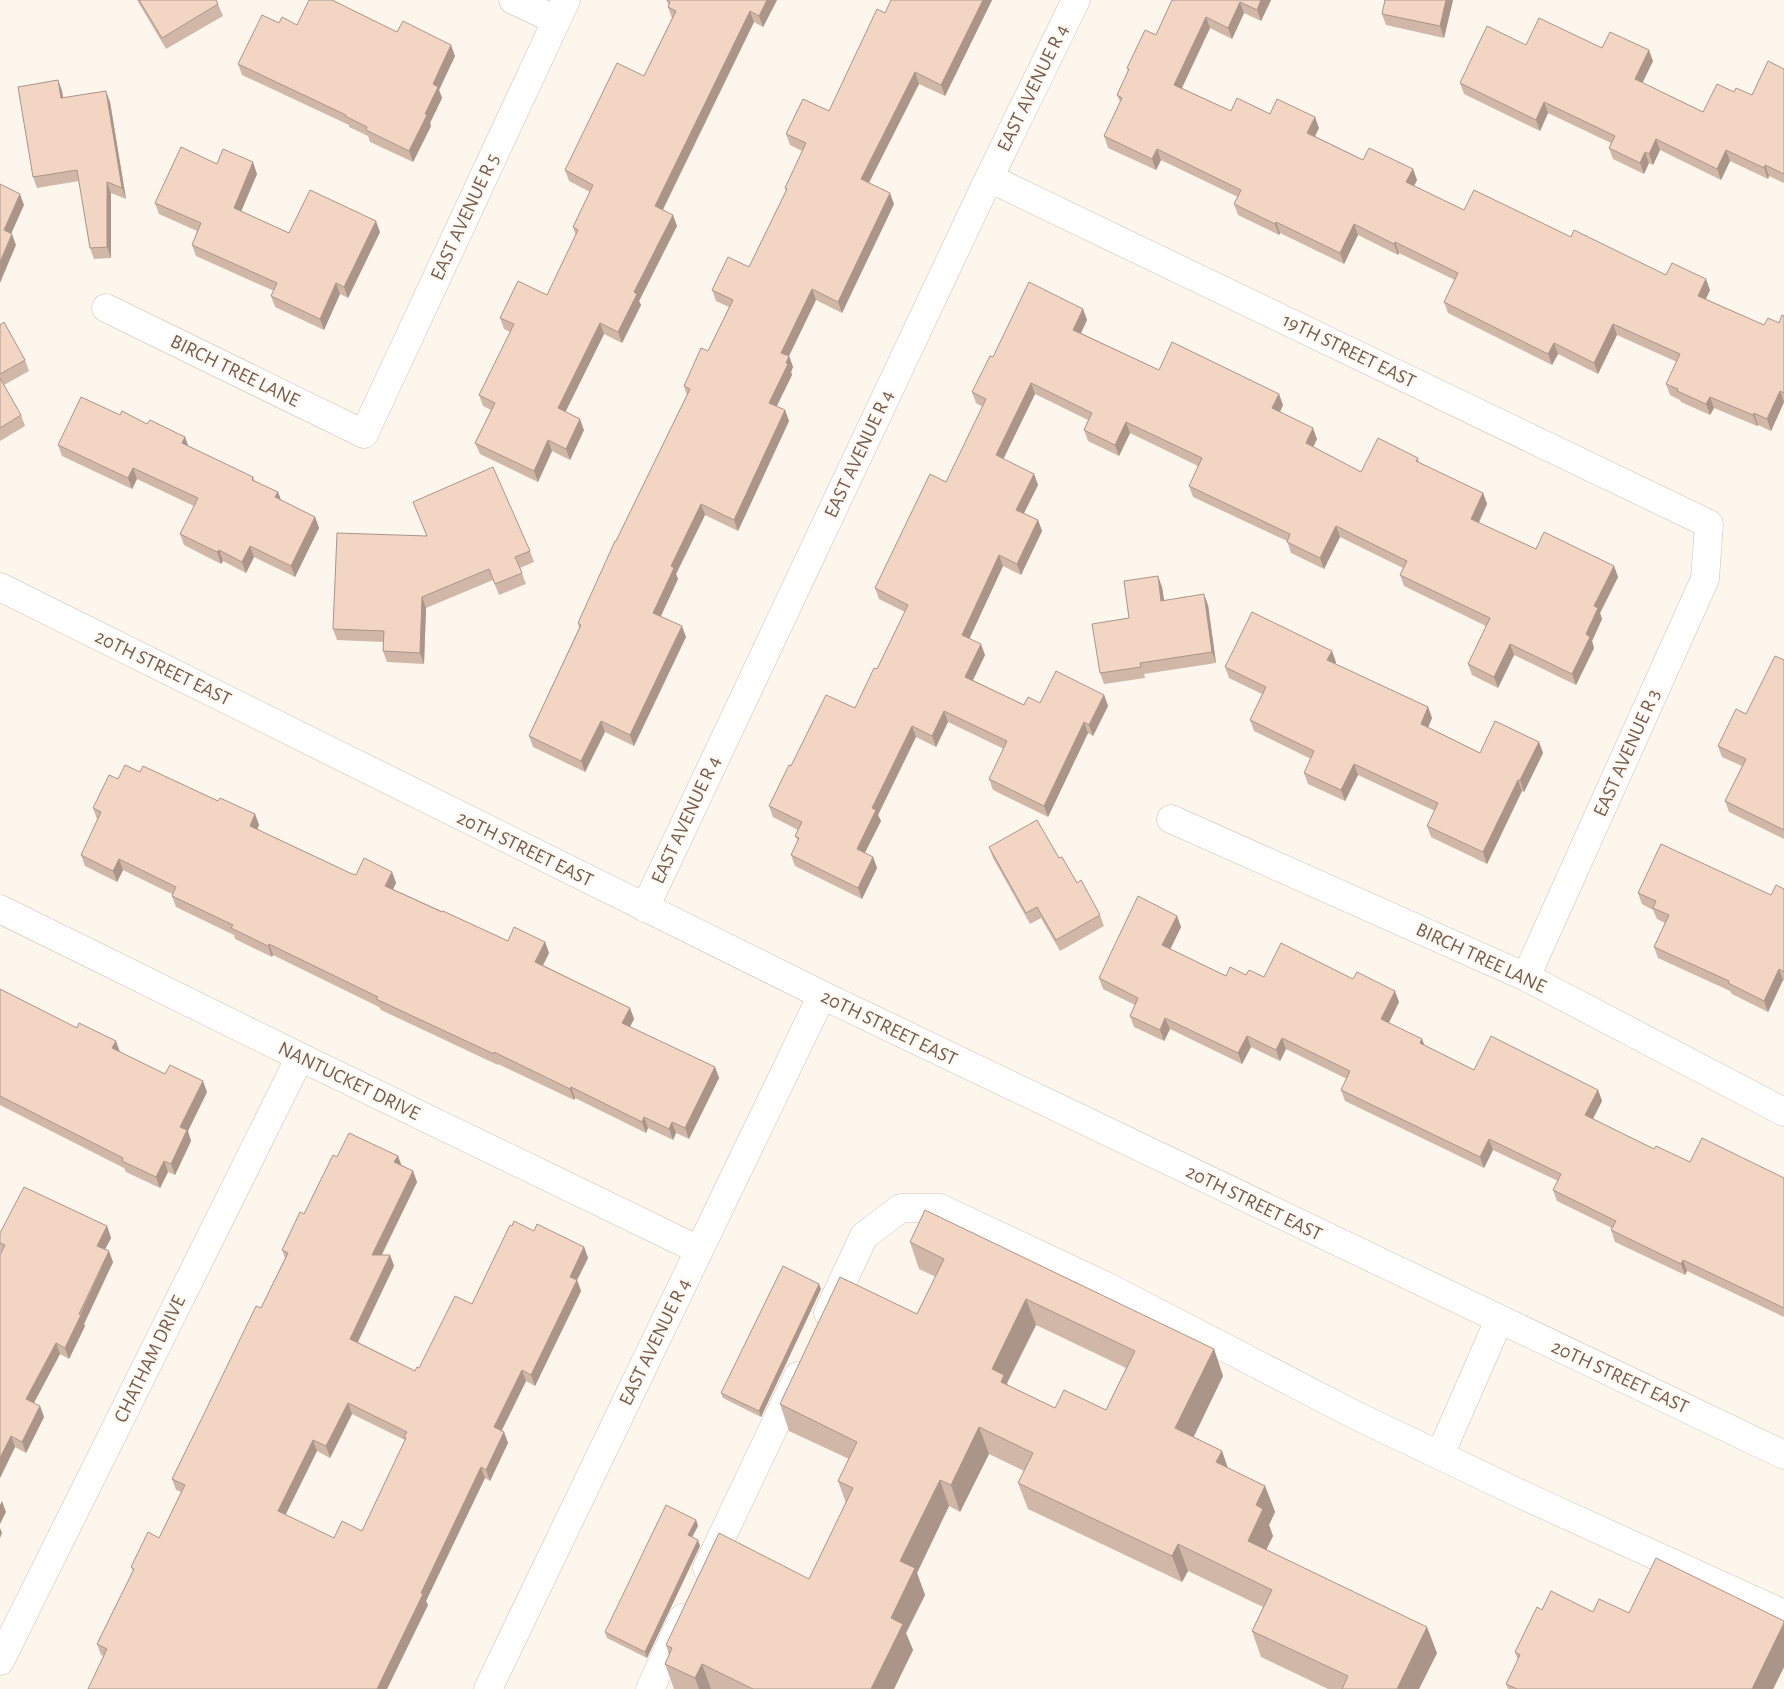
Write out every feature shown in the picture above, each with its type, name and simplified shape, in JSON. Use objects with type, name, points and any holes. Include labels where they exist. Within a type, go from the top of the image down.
[{"type":"street","points":[[513,0],[561,10]]},
{"type":"street","name":"EAST AVENUE R 4","points":[[645,908],[988,178],[1076,0]]},
{"type":"street","name":"EAST AVENUE R 5","points":[[364,434],[561,10]]},
{"type":"street","name":"19TH STREET EAST","points":[[988,178],[1709,524]]},
{"type":"street","name":"BIRCH TREE LANE","points":[[106,308],[364,434]]},
{"type":"street","name":"EAST AVENUE R 3","points":[[1526,977],[1706,579],[1709,524]]},
{"type":"street","name":"20TH STREET EAST","points":[[0,587],[822,995],[1784,1455]]},
{"type":"street","name":"BIRCH TREE LANE","points":[[1171,819],[1526,977],[1784,1112]]},
{"type":"street","name":"NANTUCKET DRIVE","points":[[0,909],[699,1250]]},
{"type":"street","name":"EAST AVENUE R 4","points":[[488,1689],[822,995]]},
{"type":"street","name":"CHATHAM DRIVE","points":[[0,1661],[300,1057]]},
{"type":"street","points":[[650,1689],[864,1236],[900,1208],[940,1208],[1108,1288],[1355,1415],[1784,1614]]},
{"type":"street","points":[[1440,1455],[1499,1320]]},
{"type":"building","points":[[139,0],[216,0],[218,4],[162,38]]},
{"type":"building","points":[[309,0],[332,0],[397,32],[403,21],[451,45],[433,84],[438,87],[425,114],[427,115],[409,151],[366,130],[367,127],[346,115],[238,64],[262,15],[279,23],[282,17],[297,25]]},
{"type":"building","points":[[667,0],[767,0],[759,16],[750,11],[655,206],[673,215],[634,292],[637,294],[618,332],[600,323],[558,408],[580,419],[566,449],[548,440],[534,471],[475,443],[495,403],[479,395],[514,324],[500,318],[518,281],[547,295],[578,230],[573,227],[593,185],[565,170],[617,63],[644,76],[676,11],[668,7],[670,2]]},
{"type":"building","points":[[891,0],[983,0],[941,85],[915,72],[861,179],[890,193],[838,302],[812,289],[781,353],[789,356],[786,363],[788,364],[769,403],[785,410],[734,520],[701,504],[671,566],[674,568],[653,613],[682,626],[630,735],[601,721],[581,761],[529,736],[581,625],[578,623],[615,541],[690,389],[684,386],[701,348],[708,351],[733,300],[712,290],[728,257],[749,267],[787,189],[785,188],[806,143],[786,134],[803,99],[829,111],[877,9],[885,13]]},
{"type":"building","points":[[1172,0],[1261,0],[1257,10],[1240,2],[1228,28],[1206,17],[1174,85],[1231,111],[1237,98],[1270,114],[1277,99],[1315,117],[1307,133],[1363,160],[1369,148],[1413,169],[1406,182],[1464,210],[1474,190],[1571,237],[1574,230],[1666,275],[1672,263],[1706,279],[1698,296],[1764,325],[1768,318],[1779,323],[1782,315],[1784,316],[1784,393],[1780,391],[1767,419],[1710,397],[1706,404],[1677,391],[1678,389],[1666,384],[1680,354],[1613,324],[1594,363],[1554,343],[1548,354],[1444,302],[1458,273],[1395,242],[1394,244],[1354,224],[1340,253],[1234,204],[1241,190],[1157,149],[1152,159],[1104,136],[1122,98],[1117,95],[1129,69],[1127,68],[1145,30],[1156,35]]},
{"type":"building","points":[[1385,0],[1446,0],[1440,26],[1382,14]]},
{"type":"building","points":[[1539,18],[1602,48],[1610,32],[1649,50],[1635,79],[1703,112],[1717,84],[1734,92],[1736,88],[1752,95],[1768,61],[1784,69],[1784,174],[1765,165],[1764,168],[1726,150],[1717,169],[1656,139],[1649,154],[1645,152],[1640,163],[1609,148],[1615,136],[1544,102],[1536,120],[1460,83],[1487,26],[1526,45]]},
{"type":"building","points":[[58,80],[61,98],[106,91],[122,188],[107,182],[107,247],[90,248],[77,170],[33,177],[18,87]]},
{"type":"building","points":[[181,147],[217,164],[223,149],[253,162],[234,208],[289,233],[310,190],[376,221],[344,287],[336,283],[320,319],[271,296],[277,283],[192,245],[201,223],[155,203]]},
{"type":"building","points":[[0,184],[20,194],[4,230],[12,234],[0,262]]},
{"type":"building","points":[[1029,282],[1083,309],[1073,330],[1159,370],[1172,342],[1279,394],[1272,408],[1313,428],[1306,443],[1361,472],[1378,438],[1418,458],[1416,461],[1483,493],[1471,519],[1536,549],[1544,532],[1614,566],[1594,606],[1598,608],[1586,634],[1590,637],[1572,674],[1510,644],[1494,677],[1468,664],[1490,618],[1400,575],[1407,561],[1336,526],[1320,558],[1287,542],[1290,534],[1189,486],[1202,458],[1126,422],[1115,445],[1084,430],[1092,413],[1031,383],[996,455],[1034,474],[1016,510],[1038,520],[1017,564],[999,555],[962,635],[981,644],[965,677],[1024,705],[1028,697],[1040,703],[1056,671],[1104,695],[1089,725],[1084,722],[1044,806],[989,779],[1007,741],[944,711],[932,736],[912,726],[872,808],[876,810],[857,849],[873,857],[858,888],[791,855],[799,838],[795,836],[802,822],[769,806],[826,695],[855,708],[874,668],[877,669],[908,605],[875,588],[930,474],[946,482],[986,399],[972,392],[990,356],[993,357]]},
{"type":"building","points":[[4,322],[25,360],[0,374],[0,325]]},
{"type":"building","points":[[0,378],[21,415],[0,428]]},
{"type":"building","points":[[81,397],[120,415],[122,411],[147,424],[150,420],[185,437],[182,443],[253,477],[252,480],[278,492],[275,497],[315,517],[291,566],[250,546],[242,562],[180,534],[198,498],[133,468],[128,478],[58,445]]},
{"type":"building","points":[[493,467],[530,551],[515,557],[522,573],[495,584],[489,569],[422,597],[420,653],[383,651],[384,631],[333,629],[337,533],[427,536],[413,502]]},
{"type":"building","points":[[1158,576],[1161,601],[1204,594],[1212,652],[1140,663],[1141,667],[1100,673],[1092,624],[1129,618],[1124,581]]},
{"type":"building","points":[[1252,612],[1332,651],[1327,660],[1428,707],[1421,724],[1480,753],[1495,721],[1539,742],[1483,852],[1427,826],[1438,803],[1354,764],[1341,790],[1304,773],[1314,751],[1250,720],[1266,687],[1225,667]]},
{"type":"building","points":[[1775,656],[1784,660],[1784,830],[1725,801],[1746,759],[1718,746],[1736,709],[1746,714]]},
{"type":"building","points":[[125,765],[140,772],[143,766],[218,801],[220,798],[255,814],[250,826],[350,873],[356,875],[364,858],[392,872],[385,886],[508,941],[514,927],[545,942],[535,962],[630,1008],[622,1023],[715,1067],[685,1128],[672,1122],[669,1129],[644,1117],[642,1122],[571,1087],[570,1089],[494,1052],[494,1054],[376,999],[378,997],[269,944],[268,946],[231,928],[233,925],[172,896],[176,887],[119,859],[113,871],[81,855],[101,812],[93,808],[109,775],[118,779]]},
{"type":"building","points":[[1037,820],[1059,858],[1062,857],[1077,883],[1081,880],[1100,915],[1056,940],[1037,907],[1026,913],[989,847]]},
{"type":"building","points":[[1661,844],[1771,895],[1776,885],[1784,889],[1784,972],[1779,969],[1764,1001],[1728,983],[1729,981],[1654,947],[1669,915],[1653,908],[1656,901],[1638,893]]},
{"type":"building","points":[[1138,896],[1177,916],[1162,945],[1226,976],[1230,967],[1246,975],[1249,970],[1264,977],[1281,943],[1353,979],[1357,972],[1395,991],[1381,1019],[1422,1039],[1420,1043],[1474,1070],[1491,1036],[1598,1090],[1585,1115],[1654,1149],[1656,1146],[1690,1162],[1702,1138],[1784,1178],[1784,1308],[1683,1260],[1681,1264],[1611,1230],[1616,1221],[1553,1190],[1561,1174],[1489,1139],[1480,1157],[1341,1090],[1350,1071],[1282,1038],[1276,1050],[1247,1036],[1238,1053],[1165,1018],[1160,1030],[1130,1016],[1138,998],[1099,978]]},
{"type":"building","points":[[0,989],[77,1028],[79,1023],[116,1041],[112,1048],[165,1074],[170,1065],[203,1081],[180,1127],[187,1130],[171,1164],[164,1161],[156,1177],[122,1161],[123,1158],[0,1096]]},
{"type":"building","points":[[349,1133],[398,1156],[394,1162],[413,1171],[372,1255],[390,1255],[350,1339],[415,1371],[417,1367],[419,1368],[455,1296],[472,1304],[510,1225],[512,1226],[514,1221],[534,1231],[537,1224],[584,1247],[570,1277],[577,1280],[531,1375],[522,1370],[494,1427],[504,1432],[486,1470],[481,1467],[377,1689],[88,1689],[107,1649],[97,1644],[134,1569],[131,1567],[148,1532],[159,1538],[185,1485],[172,1479],[256,1306],[261,1308],[288,1253],[282,1250],[300,1212],[304,1214],[333,1155],[337,1157]],"holes":[[[348,1403],[407,1432],[404,1437],[406,1438],[362,1531],[342,1521],[334,1538],[278,1511],[313,1440],[326,1446]]]},
{"type":"building","points":[[24,1187],[107,1226],[97,1246],[109,1251],[65,1348],[56,1343],[26,1399],[40,1406],[22,1442],[11,1436],[0,1458],[0,1255],[5,1245],[0,1243],[0,1233]]},
{"type":"building","points":[[925,1210],[1214,1349],[1175,1428],[1222,1451],[1216,1462],[1265,1486],[1256,1505],[1263,1509],[1248,1541],[1427,1627],[1397,1689],[1342,1689],[1348,1676],[1252,1631],[1272,1590],[1178,1544],[1172,1556],[1018,1483],[1033,1453],[979,1427],[951,1485],[940,1480],[900,1561],[915,1568],[891,1618],[903,1624],[871,1689],[753,1689],[702,1664],[695,1678],[665,1664],[672,1648],[666,1645],[719,1533],[809,1579],[853,1488],[838,1481],[857,1442],[780,1404],[840,1277],[917,1314],[944,1259],[910,1242]],"holes":[[[1026,1299],[1135,1351],[1106,1410],[1064,1390],[1055,1408],[1001,1382],[1004,1375],[992,1369]]]},
{"type":"building","points":[[783,1266],[819,1284],[759,1411],[721,1393]]},
{"type":"building","points":[[666,1505],[696,1520],[688,1535],[698,1540],[645,1652],[605,1632]]},
{"type":"building","points":[[1656,1558],[1784,1621],[1752,1689],[1517,1689],[1506,1684],[1520,1655],[1515,1652],[1537,1607],[1542,1610],[1551,1591],[1593,1612],[1599,1599],[1629,1613]]}]
